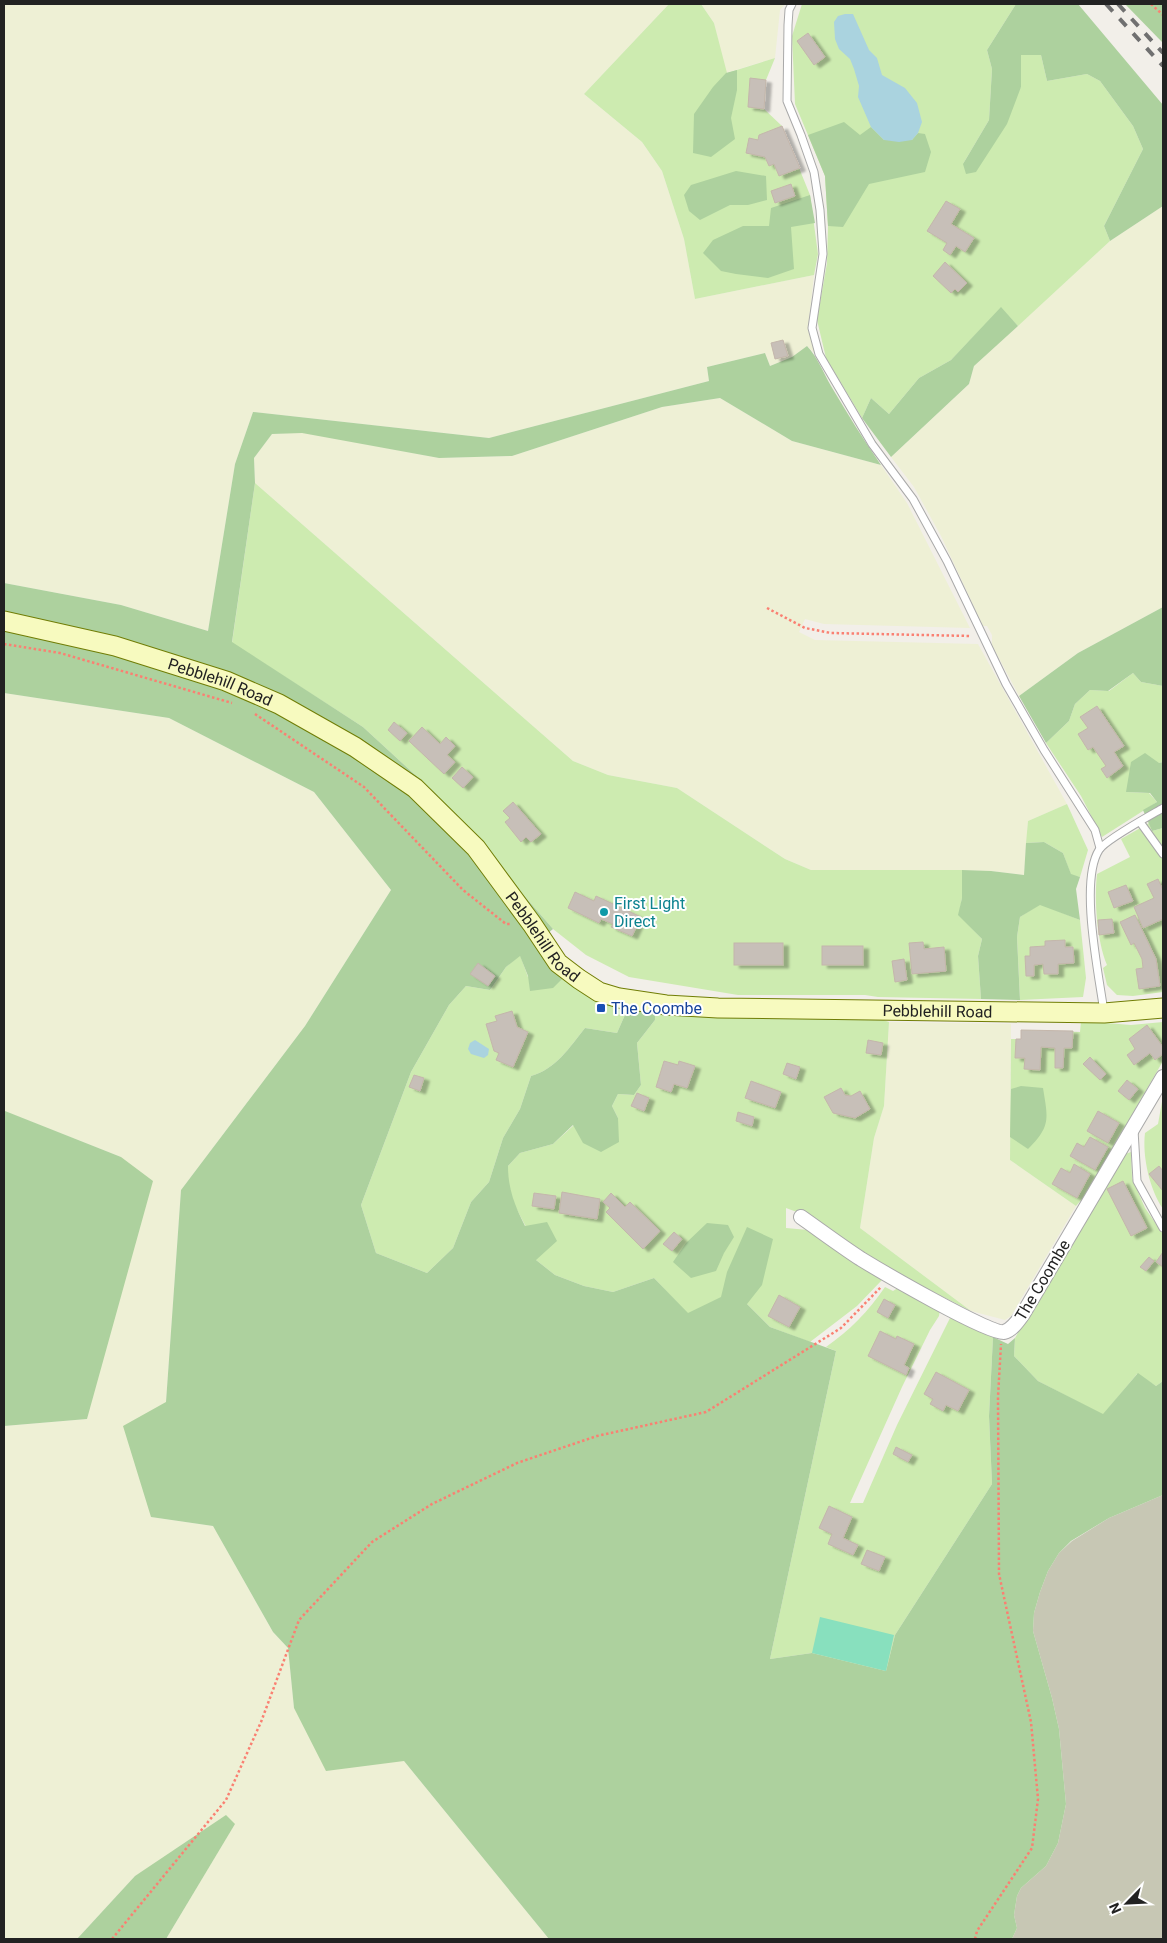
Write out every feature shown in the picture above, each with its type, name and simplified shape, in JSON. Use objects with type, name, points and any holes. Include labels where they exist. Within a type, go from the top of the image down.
[{"type":"main road","name":"Pebblehill Road","points":[[4,621],[115,646],[226,681],[279,704],[355,747],[415,788],[476,848],[558,963],[599,992],[619,998],[666,1005],[718,1008],[1104,1013],[1163,1008]]},
{"type":"street","name":"The Coombe","points":[[801,1217],[860,1258],[950,1309],[995,1331],[1004,1332],[1016,1324],[1023,1314],[1163,1077]]},
{"type":"lane","points":[[792,4],[789,10],[788,25],[787,101],[814,172],[820,210],[823,254],[812,328],[819,354],[868,437],[914,498],[947,560],[982,636],[1026,720],[1095,830],[1100,848]]},
{"type":"lane","points":[[1104,1013],[1095,960],[1090,890],[1094,862],[1100,848],[1163,808]]},
{"type":"lane","points":[[1140,822],[1163,854]]},
{"type":"lane","points":[[1134,1125],[1137,1180],[1163,1228]]},
{"type":"path","points":[[1151,4],[1163,15]]},
{"type":"path","points":[[767,608],[805,628],[831,633],[982,636]]},
{"type":"path","points":[[4,644],[60,653],[237,705]]},
{"type":"path","points":[[254,713],[364,787],[463,890],[506,924],[532,924]]},
{"type":"path","points":[[112,1939],[226,1800],[260,1722],[299,1620],[372,1542],[432,1504],[517,1463],[597,1436],[706,1412],[841,1328],[892,1276]]},
{"type":"path","points":[[975,1939],[977,1931],[1032,1848],[1038,1799],[1031,1722],[999,1574],[998,1396],[1004,1332]]},
{"type":"shaded area","points":[[4,4],[669,4],[584,94],[642,142],[662,171],[684,239],[695,299],[814,275],[808,329],[815,354],[807,346],[792,357],[770,366],[765,353],[707,367],[709,381],[489,438],[253,412],[235,464],[208,631],[121,605],[4,583]]},
{"type":"shaded area","points":[[701,4],[785,4],[780,10],[775,58],[726,73],[714,23]]},
{"type":"shaded area","points":[[1163,206],[1163,607],[1078,653],[1019,696],[992,645],[992,635],[987,626],[983,626],[941,536],[914,487],[891,457],[969,384],[974,366],[1110,241]]},
{"type":"shaded area","points":[[720,398],[792,441],[881,465],[907,503],[970,628],[824,624],[805,619],[799,632],[815,640],[978,644],[1067,804],[1028,821],[1024,875],[991,871],[811,870],[785,859],[677,788],[608,775],[573,761],[255,483],[254,458],[272,434],[302,432],[439,458],[512,456],[662,407]]},
{"type":"shaded area","points":[[4,693],[169,718],[314,792],[391,890],[305,1026],[181,1190],[166,1402],[151,1517],[213,1526],[273,1632],[288,1648],[294,1708],[404,1761],[549,1939],[166,1939],[234,1825],[135,1876],[77,1939],[4,1939],[4,1426],[87,1419],[121,1157],[4,1111]]},
{"type":"shaded area","points":[[889,1022],[1011,1024],[1010,1160],[1076,1206],[1011,1316],[1005,1320],[971,1311],[860,1228],[874,1138],[884,1106]]},
{"type":"shaded area","points":[[1163,1495],[1163,1939],[1012,1939],[1017,1928],[1014,1915],[1017,1896],[1021,1888],[1046,1866],[1058,1843],[1066,1804],[1059,1729],[1033,1631],[1034,1613],[1040,1592],[1048,1571],[1059,1553],[1072,1541],[1109,1518]]},
{"type":"green space","points":[[669,4],[701,4],[714,23],[727,73],[775,58],[766,80],[764,109],[782,126],[810,195],[818,254],[814,275],[695,299],[684,239],[662,171],[642,142],[584,94]]},
{"type":"green space","points":[[802,4],[1016,4],[987,50],[992,69],[989,120],[963,164],[1021,87],[1021,55],[1041,55],[1047,81],[1087,74],[1100,81],[1133,126],[1143,149],[1104,226],[1110,241],[1018,326],[1001,308],[951,360],[919,378],[889,414],[871,398],[862,418],[826,358],[817,320],[827,263],[828,226],[825,176],[795,104],[792,36]]},
{"type":"green space","points":[[1016,4],[1078,4],[1163,105],[1163,206],[1110,241],[1104,226],[1143,149],[1133,126],[1100,81],[1087,74],[1047,81],[1041,55],[1021,55],[1021,87],[1007,124],[976,172],[966,174],[963,164],[989,120],[992,69],[987,50]]},
{"type":"green space","points":[[1125,4],[1163,5],[1163,43]]},
{"type":"green space","points":[[737,70],[737,90],[731,118],[735,139],[711,157],[693,153],[694,114],[713,87],[726,73]]},
{"type":"green space","points":[[844,122],[860,135],[871,127],[884,140],[912,140],[918,133],[925,134],[931,152],[925,172],[869,184],[843,227],[828,226],[825,176],[808,135]]},
{"type":"green space","points":[[736,171],[766,176],[767,200],[748,205],[730,205],[700,220],[689,211],[684,195],[691,185]]},
{"type":"green space","points":[[810,195],[815,223],[791,227],[794,269],[768,278],[736,274],[721,271],[703,253],[713,240],[743,226],[769,226],[771,208]]},
{"type":"green space","points":[[1001,307],[1018,326],[974,366],[969,384],[891,457],[862,418],[871,398],[889,414],[919,378],[951,360]]},
{"type":"green space","points":[[807,346],[861,436],[881,465],[792,441],[720,398],[662,407],[512,456],[439,458],[302,433],[272,434],[254,458],[255,483],[232,642],[363,727],[437,795],[553,929],[536,943],[563,978],[553,988],[530,991],[528,976],[520,956],[506,967],[490,990],[466,986],[449,1005],[411,1072],[361,1205],[376,1253],[427,1273],[453,1248],[471,1202],[489,1182],[503,1138],[520,1109],[531,1076],[540,1073],[555,1063],[585,1028],[617,1033],[628,1008],[655,1012],[655,1020],[637,1043],[641,1085],[634,1095],[618,1094],[612,1106],[618,1118],[619,1142],[601,1152],[583,1143],[573,1125],[553,1144],[520,1153],[508,1166],[509,1182],[515,1204],[525,1226],[547,1222],[557,1241],[536,1260],[555,1275],[584,1286],[613,1292],[654,1278],[688,1313],[721,1297],[727,1272],[747,1227],[773,1239],[762,1285],[747,1304],[770,1327],[836,1351],[770,1659],[812,1653],[886,1671],[895,1635],[992,1484],[989,1416],[993,1337],[1008,1344],[1015,1338],[1014,1356],[1038,1381],[1103,1414],[1138,1373],[1156,1386],[1163,1381],[1163,1495],[1109,1518],[1071,1541],[1059,1553],[1048,1571],[1040,1592],[1034,1613],[1033,1631],[1059,1729],[1066,1804],[1058,1843],[1046,1866],[1021,1888],[1017,1896],[1014,1915],[1017,1928],[1012,1939],[549,1939],[404,1761],[326,1771],[294,1708],[288,1648],[273,1632],[213,1526],[151,1517],[123,1426],[166,1402],[181,1190],[305,1026],[391,890],[314,792],[169,718],[4,693],[4,583],[121,605],[208,631],[235,464],[253,412],[489,438],[709,381],[707,367],[765,353],[770,366],[792,357]]},
{"type":"green space","points":[[255,483],[573,761],[608,775],[677,788],[785,859],[811,870],[962,870],[962,898],[959,915],[982,939],[978,956],[981,999],[878,997],[865,995],[738,995],[629,977],[586,955],[553,929],[437,795],[363,727],[232,643]]},
{"type":"green space","points":[[1163,607],[1163,686],[1141,682],[1133,673],[1108,691],[1090,690],[1075,704],[1069,721],[1046,743],[1019,696],[1078,653]]},
{"type":"green space","points":[[1133,673],[1141,682],[1163,686],[1163,762],[1159,763],[1126,792],[1149,793],[1157,802],[1102,837],[1081,796],[1046,743],[1069,721],[1075,704],[1090,690],[1109,691]]},
{"type":"green space","points":[[1145,753],[1159,763],[1163,762],[1163,828],[1152,831],[1143,810],[1157,802],[1150,793],[1126,792],[1131,762]]},
{"type":"green space","points":[[1067,804],[1088,850],[1080,877],[1071,875],[1063,853],[1044,842],[1026,843],[1028,821]]},
{"type":"green space","points":[[1149,823],[1152,831],[1163,828],[1163,992],[1133,996],[1117,995],[1107,985],[1103,968],[1107,965],[1097,920],[1097,874],[1130,857],[1121,839]]},
{"type":"green space","points":[[1044,842],[1063,853],[1071,874],[1080,877],[1076,889],[1080,920],[1040,905],[1020,917],[1017,937],[1020,1000],[981,999],[978,956],[982,939],[958,915],[962,898],[962,870],[1024,875],[1026,843]]},
{"type":"green space","points":[[1040,904],[1080,920],[1086,978],[1083,997],[1020,1000],[1017,937],[1020,917]]},
{"type":"green space","points":[[520,955],[528,977],[563,978],[628,1008],[617,1033],[585,1028],[555,1063],[540,1073],[531,1076],[520,1109],[503,1138],[489,1182],[471,1202],[453,1248],[427,1273],[376,1253],[361,1205],[411,1072],[449,1005],[466,986],[490,990],[506,967]]},
{"type":"green space","points":[[655,1012],[875,1017],[889,1022],[884,1106],[874,1138],[860,1228],[971,1311],[892,1271],[846,1243],[813,1218],[786,1208],[786,1228],[808,1230],[882,1280],[857,1306],[810,1342],[770,1327],[747,1304],[688,1314],[654,1278],[613,1292],[584,1286],[555,1275],[536,1260],[526,1227],[513,1202],[508,1183],[508,1166],[520,1153],[553,1144],[574,1125],[618,1118],[612,1106],[618,1094],[634,1095],[641,1085],[637,1043],[655,1020]]},
{"type":"green space","points":[[1081,1021],[1131,1025],[1163,1022],[1163,1061],[1087,1193],[1076,1206],[1010,1160],[1011,1039],[1021,1039],[1021,1030],[1080,1032]]},
{"type":"green space","points":[[1021,1086],[1043,1088],[1047,1115],[1041,1134],[1028,1149],[1010,1137],[1011,1089]]},
{"type":"green space","points":[[1163,1096],[1163,1209],[1154,1192],[1148,1173],[1144,1142],[1145,1133],[1158,1124]]},
{"type":"green space","points":[[4,1102],[5,1111],[121,1157],[153,1181],[87,1419],[4,1426]]},
{"type":"green space","points":[[1131,1152],[1132,1178],[1145,1208],[1163,1234],[1163,1381],[1156,1386],[1137,1374],[1103,1415],[1038,1381],[1014,1356],[1015,1338],[1122,1155]]},
{"type":"green space","points":[[707,1223],[728,1225],[734,1237],[716,1271],[691,1278],[673,1262],[686,1243]]},
{"type":"green space","points":[[901,1286],[940,1309],[939,1316],[930,1330],[902,1387],[850,1503],[863,1503],[897,1425],[950,1318],[959,1320],[993,1337],[989,1416],[992,1484],[895,1635],[886,1671],[812,1653],[770,1659],[836,1351],[826,1347],[858,1320],[885,1287],[893,1291]]},
{"type":"green space","points":[[820,1617],[894,1635],[886,1671],[812,1653]]},
{"type":"green space","points":[[226,1815],[235,1824],[166,1939],[77,1939],[135,1876]]},
{"type":"water","points":[[853,14],[869,50],[877,58],[882,75],[905,88],[917,103],[922,122],[918,133],[912,140],[899,142],[884,140],[871,127],[858,97],[859,86],[850,59],[839,49],[835,39],[834,22],[838,16]]},
{"type":"water","points":[[475,1040],[489,1049],[488,1055],[484,1058],[471,1054],[468,1049],[470,1043]]},
{"type":"building","points":[[808,33],[825,57],[814,65],[797,41]]},
{"type":"building","points":[[750,78],[766,80],[764,109],[748,107]]},
{"type":"building","points":[[782,126],[800,168],[779,176],[774,164],[769,166],[765,157],[746,153],[749,138],[758,140],[759,135]]},
{"type":"building","points":[[791,184],[795,196],[775,203],[771,191]]},
{"type":"building","points":[[946,201],[960,209],[951,224],[974,238],[965,252],[956,246],[950,255],[943,250],[947,243],[927,231]]},
{"type":"building","points":[[945,262],[967,283],[958,292],[955,289],[951,293],[933,276]]},
{"type":"building","points":[[783,340],[788,356],[775,359],[771,343]]},
{"type":"building","points":[[1097,706],[1124,746],[1114,752],[1123,766],[1107,778],[1101,769],[1106,766],[1093,747],[1088,750],[1078,734],[1088,728],[1080,717]]},
{"type":"building","points":[[394,722],[407,733],[400,741],[388,730]]},
{"type":"building","points":[[422,727],[440,744],[446,737],[455,746],[447,755],[455,762],[444,774],[409,741]]},
{"type":"building","points":[[462,767],[473,777],[463,788],[452,778]]},
{"type":"building","points":[[513,802],[541,834],[531,842],[526,837],[521,842],[505,822],[510,818],[503,811]]},
{"type":"building","points":[[1158,879],[1163,890],[1163,919],[1143,928],[1134,907],[1154,898],[1147,884]]},
{"type":"building","points":[[1126,885],[1133,901],[1114,908],[1108,892]]},
{"type":"building","name":"First Light Direct","points":[[575,892],[594,901],[596,896],[641,917],[632,936],[611,927],[613,924],[601,919],[599,923],[568,908]]},
{"type":"building","points":[[1135,915],[1156,959],[1160,986],[1139,989],[1136,969],[1143,968],[1142,959],[1134,943],[1131,945],[1120,922]]},
{"type":"building","points":[[1112,919],[1114,933],[1099,935],[1098,920]]},
{"type":"building","points":[[1065,940],[1065,947],[1073,947],[1074,963],[1058,964],[1058,974],[1044,974],[1043,964],[1034,965],[1034,976],[1026,976],[1025,956],[1030,956],[1030,947],[1045,946],[1045,941]]},
{"type":"building","points":[[923,942],[924,949],[944,947],[946,971],[912,974],[909,943]]},
{"type":"building","points":[[734,943],[783,943],[783,965],[734,965]]},
{"type":"building","points":[[822,946],[863,946],[863,965],[822,965]]},
{"type":"building","points":[[904,959],[907,980],[895,982],[892,961]]},
{"type":"building","points":[[478,963],[495,976],[488,986],[470,974]]},
{"type":"building","points":[[512,1011],[517,1027],[528,1032],[513,1067],[496,1060],[499,1053],[494,1051],[486,1024],[497,1021],[495,1016]]},
{"type":"building","points":[[1147,1025],[1163,1047],[1163,1054],[1155,1060],[1150,1053],[1134,1065],[1127,1055],[1135,1049],[1129,1039]]},
{"type":"building","points":[[1021,1030],[1073,1031],[1072,1048],[1064,1048],[1063,1068],[1055,1068],[1055,1048],[1041,1047],[1040,1070],[1024,1069],[1025,1058],[1015,1058],[1016,1039],[1021,1039]]},
{"type":"building","points":[[868,1040],[883,1043],[881,1055],[866,1053]]},
{"type":"building","points":[[1090,1057],[1106,1074],[1100,1080],[1083,1064]]},
{"type":"building","points":[[664,1061],[678,1065],[679,1061],[695,1066],[687,1088],[674,1084],[671,1092],[656,1087]]},
{"type":"building","points":[[787,1063],[800,1067],[796,1079],[783,1074]]},
{"type":"building","points":[[414,1075],[424,1078],[420,1091],[409,1087]]},
{"type":"building","points":[[1127,1080],[1138,1089],[1129,1100],[1118,1091]]},
{"type":"building","points":[[751,1081],[781,1092],[775,1108],[745,1098]]},
{"type":"building","points":[[841,1088],[845,1095],[851,1096],[860,1091],[870,1109],[855,1118],[833,1113],[824,1097]]},
{"type":"building","points":[[637,1093],[649,1098],[644,1111],[631,1106]]},
{"type":"building","points":[[1098,1111],[1119,1123],[1108,1143],[1087,1131]]},
{"type":"building","points":[[738,1112],[754,1117],[752,1126],[736,1121]]},
{"type":"building","points":[[1090,1137],[1108,1147],[1095,1170],[1070,1156],[1077,1143],[1084,1147]]},
{"type":"building","points":[[1074,1164],[1090,1174],[1077,1198],[1052,1184],[1061,1168],[1070,1173]]},
{"type":"building","points":[[1159,1166],[1163,1171],[1163,1191],[1149,1174]]},
{"type":"building","points":[[1123,1181],[1147,1228],[1131,1236],[1107,1189]]},
{"type":"building","points":[[562,1192],[600,1199],[597,1219],[559,1213]]},
{"type":"building","points":[[534,1193],[556,1196],[554,1209],[532,1206]]},
{"type":"building","points":[[611,1193],[625,1207],[630,1202],[660,1231],[643,1249],[606,1212],[610,1208],[603,1202]]},
{"type":"building","points":[[674,1232],[682,1239],[672,1251],[663,1244]]},
{"type":"building","points":[[1163,1252],[1163,1267],[1156,1262]]},
{"type":"building","points":[[1149,1257],[1154,1261],[1146,1271],[1140,1267]]},
{"type":"building","points":[[779,1295],[800,1307],[789,1327],[768,1316]]},
{"type":"building","points":[[884,1299],[895,1305],[888,1318],[877,1312]]},
{"type":"building","points":[[880,1331],[896,1339],[897,1336],[914,1344],[904,1365],[909,1368],[906,1375],[868,1356]]},
{"type":"building","points":[[936,1372],[969,1390],[958,1411],[946,1405],[943,1411],[930,1404],[933,1399],[924,1394]]},
{"type":"building","points":[[896,1447],[912,1455],[908,1462],[893,1454]]},
{"type":"building","points":[[829,1506],[852,1517],[843,1538],[858,1545],[853,1555],[828,1544],[832,1534],[819,1528]]},
{"type":"building","points":[[867,1550],[885,1557],[879,1571],[861,1564]]},
{"type":"railway","points":[[1106,4],[1163,66]]},
{"type":"railway","points":[[1118,4],[1163,53]]},
{"type":"place","name":"First Light Direct","points":[[604,912]]},
{"type":"place","name":"The Coombe","points":[[601,1008]]}]
